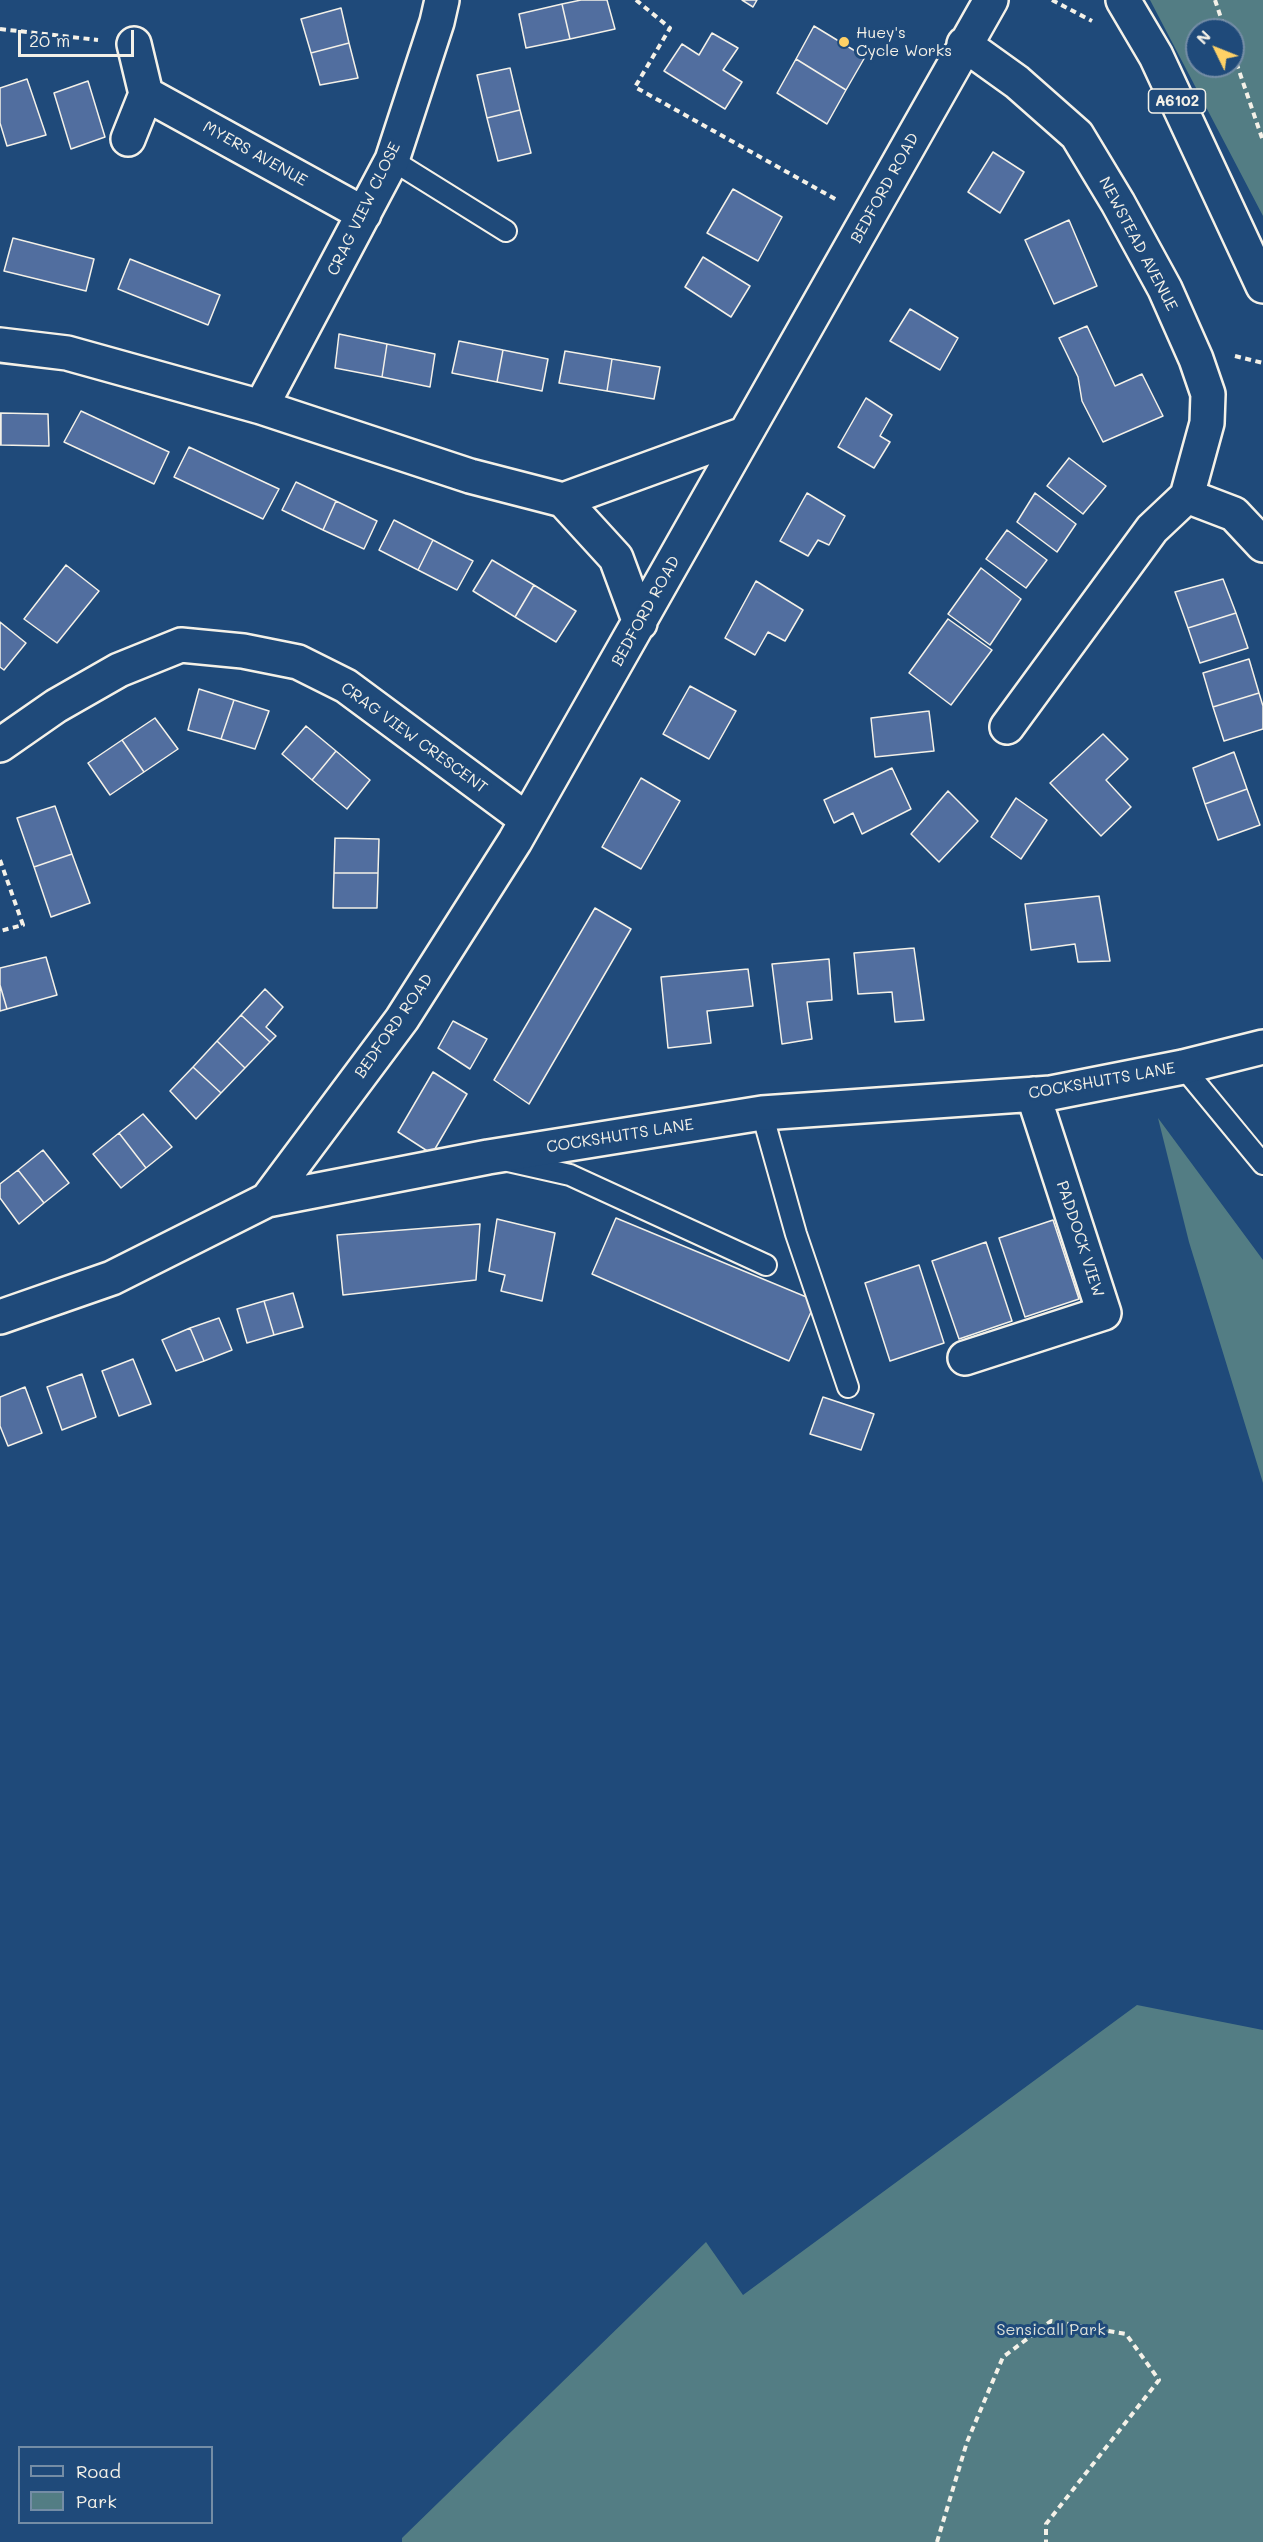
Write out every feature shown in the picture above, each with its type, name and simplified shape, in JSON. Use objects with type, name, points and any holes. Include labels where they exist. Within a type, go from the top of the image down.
[{"type":"street","name":"CRAG VIEW CLOSE","points":[[261,407],[392,160],[442,0]]},
{"type":"street","name":"BEDFORD ROAD","points":[[267,1200],[402,1019],[527,820],[640,623],[744,434],[869,218],[964,44],[991,0]]},
{"type":"street","name":"A6102","points":[[1123,0],[1156,56],[1263,286]]},
{"type":"street","points":[[128,139],[146,94],[134,44]]},
{"type":"street","name":"NEWSTEAD AVENUE","points":[[964,44],[1017,82],[1077,135],[1118,202],[1165,289],[1196,358],[1208,394],[1207,423],[1187,496]]},
{"type":"street","name":"MYERS AVENUE","points":[[146,94],[364,214]]},
{"type":"street","points":[[0,345],[67,353],[261,407],[470,476],[563,500],[616,558],[640,623]]},
{"type":"street","points":[[563,500],[744,434]]},
{"type":"street","points":[[1007,727],[1152,529],[1187,496],[1234,514],[1263,545]]},
{"type":"street","name":"CRAG VIEW CRESCENT","points":[[0,745],[56,706],[119,670],[181,645],[243,651],[298,663],[346,686],[527,820]]},
{"type":"street","name":"COCKSHUTTS LANE","points":[[0,1317],[112,1278],[267,1200],[488,1157],[762,1113],[1051,1093],[1183,1067],[1263,1047]]},
{"type":"street","name":"PADDOCK VIEW","points":[[965,1358],[1104,1313],[1033,1094]]},
{"type":"lane","points":[[392,160],[506,231]]},
{"type":"lane","points":[[1183,1067],[1263,1164]]},
{"type":"lane","points":[[762,1113],[796,1234],[848,1387]]},
{"type":"lane","points":[[488,1157],[570,1175],[766,1265]]},
{"type":"path","points":[[636,0],[670,28],[635,87],[869,218]]},
{"type":"path","points":[[1215,0],[1221,18]]},
{"type":"path","points":[[0,29],[134,44]]},
{"type":"path","points":[[1242,78],[1263,141]]},
{"type":"path","points":[[0,860],[23,925],[0,931]]},
{"type":"path","points":[[937,2542],[967,2442],[1003,2356],[1051,2321],[1126,2334],[1159,2380],[1046,2524],[1047,2542]]},
{"type":"green space","points":[[1150,0],[1263,0],[1263,216],[1191,78],[1245,78],[1245,18],[1185,18],[1185,67]]},
{"type":"green space","points":[[1158,1118],[1263,1260],[1263,1483],[1189,1242]]},
{"type":"green space","name":"Sensicall Park","points":[[1137,2005],[1263,2030],[1263,2542],[402,2542],[402,2538],[706,2242],[743,2295]]},
{"type":"building","points":[[581,0],[607,0],[615,29],[570,39],[562,4]]},
{"type":"building","points":[[742,0],[757,0],[753,7]]},
{"type":"building","points":[[562,4],[570,39],[526,48],[519,14]]},
{"type":"building","points":[[341,8],[349,43],[311,53],[301,19]]},
{"type":"building","points":[[814,26],[865,57],[846,90],[796,59]]},
{"type":"building","points":[[712,33],[738,48],[723,70],[742,82],[725,109],[664,71],[682,44],[699,55]]},
{"type":"building","points":[[349,43],[358,78],[320,85],[311,53]]},
{"type":"building","points":[[796,59],[846,90],[827,124],[777,93]]},
{"type":"building","points":[[510,68],[520,110],[487,118],[477,75]]},
{"type":"building","points":[[27,79],[46,135],[7,146],[0,123],[0,88]]},
{"type":"building","points":[[88,81],[105,137],[71,149],[54,93]]},
{"type":"building","points":[[520,110],[531,153],[498,161],[487,118]]},
{"type":"building","points":[[993,152],[1024,172],[1000,213],[968,192]]},
{"type":"building","points":[[733,189],[782,217],[758,261],[707,233]]},
{"type":"building","points":[[1069,220],[1097,286],[1054,304],[1025,240]]},
{"type":"building","points":[[13,238],[94,259],[86,291],[4,271]]},
{"type":"building","points":[[703,257],[750,286],[731,317],[685,287]]},
{"type":"building","points":[[130,259],[220,295],[208,325],[118,289]]},
{"type":"building","points":[[910,309],[958,338],[940,370],[890,341]]},
{"type":"building","points":[[1087,326],[1115,386],[1142,374],[1163,416],[1103,442],[1082,401],[1078,377],[1059,338]]},
{"type":"building","points":[[339,334],[387,344],[382,377],[335,368]]},
{"type":"building","points":[[459,341],[503,350],[497,382],[452,373]]},
{"type":"building","points":[[387,344],[435,354],[430,387],[382,377]]},
{"type":"building","points":[[503,350],[548,359],[542,391],[497,382]]},
{"type":"building","points":[[565,351],[612,359],[607,391],[559,383]]},
{"type":"building","points":[[612,359],[660,367],[654,399],[607,391]]},
{"type":"building","points":[[866,398],[892,415],[880,436],[890,442],[874,468],[838,447]]},
{"type":"building","points":[[81,411],[169,452],[154,484],[64,442]]},
{"type":"building","points":[[1,413],[1,445],[0,445]]},
{"type":"building","points":[[1,413],[48,414],[49,446],[1,445]]},
{"type":"building","points":[[189,447],[279,489],[263,519],[174,477]]},
{"type":"building","points":[[1069,458],[1106,486],[1083,514],[1047,486]]},
{"type":"building","points":[[296,482],[336,501],[323,530],[282,510]]},
{"type":"building","points":[[807,493],[845,516],[829,545],[818,540],[808,556],[780,541]]},
{"type":"building","points":[[1035,493],[1076,524],[1057,552],[1017,522]]},
{"type":"building","points":[[336,501],[377,521],[364,549],[323,530]]},
{"type":"building","points":[[394,520],[433,540],[418,570],[379,550]]},
{"type":"building","points":[[1007,530],[1047,560],[1026,588],[986,559]]},
{"type":"building","points":[[433,540],[473,561],[457,590],[418,570]]},
{"type":"building","points":[[492,560],[534,585],[515,617],[473,591]]},
{"type":"building","points":[[66,565],[99,591],[57,643],[24,619]]},
{"type":"building","points":[[981,568],[1021,599],[990,645],[948,614]]},
{"type":"building","points":[[1223,579],[1236,613],[1188,628],[1175,592]]},
{"type":"building","points":[[756,581],[803,610],[785,641],[768,632],[755,655],[725,638]]},
{"type":"building","points":[[534,585],[576,611],[556,642],[515,617]]},
{"type":"building","points":[[1236,613],[1248,648],[1200,663],[1188,628]]},
{"type":"building","points":[[948,619],[992,650],[951,705],[909,673]]},
{"type":"building","points":[[0,622],[26,643],[4,670],[0,667]]},
{"type":"building","points":[[1249,659],[1259,693],[1213,707],[1203,673]]},
{"type":"building","points":[[690,686],[736,711],[709,759],[663,734]]},
{"type":"building","points":[[199,689],[234,700],[221,739],[188,730]]},
{"type":"building","points":[[1259,693],[1263,706],[1263,729],[1224,741],[1213,707]]},
{"type":"building","points":[[234,700],[269,711],[255,749],[221,739]]},
{"type":"building","points":[[929,711],[934,751],[875,757],[871,718]]},
{"type":"building","points":[[155,718],[178,749],[144,772],[122,740]]},
{"type":"building","points":[[306,726],[336,751],[312,780],[282,754]]},
{"type":"building","points":[[1103,734],[1128,759],[1106,780],[1131,807],[1101,836],[1050,783]]},
{"type":"building","points":[[122,740],[144,772],[110,795],[88,763]]},
{"type":"building","points":[[336,751],[370,780],[347,809],[312,780]]},
{"type":"building","points":[[1234,752],[1247,789],[1205,804],[1193,768]]},
{"type":"building","points":[[892,768],[911,809],[862,834],[853,813],[834,823],[824,800]]},
{"type":"building","points":[[641,778],[680,801],[641,869],[602,847]]},
{"type":"building","points":[[1247,789],[1260,825],[1218,840],[1205,804]]},
{"type":"building","points":[[948,791],[978,821],[939,862],[911,834]]},
{"type":"building","points":[[1016,798],[1047,820],[1021,859],[991,837]]},
{"type":"building","points":[[55,806],[72,854],[34,867],[17,818]]},
{"type":"building","points":[[335,838],[379,839],[378,873],[334,873]]},
{"type":"building","points":[[72,854],[90,903],[51,917],[34,867]]},
{"type":"building","points":[[334,873],[378,873],[377,908],[333,908]]},
{"type":"building","points":[[1099,896],[1110,961],[1078,962],[1075,944],[1031,950],[1025,904]]},
{"type":"building","points":[[595,908],[631,929],[529,1104],[494,1080]]},
{"type":"building","points":[[914,948],[924,1020],[895,1022],[892,992],[858,994],[854,953]]},
{"type":"building","points":[[46,957],[57,995],[7,1009],[0,985],[0,968]]},
{"type":"building","points":[[829,959],[832,1000],[807,1002],[812,1039],[782,1044],[772,964]]},
{"type":"building","points":[[748,969],[753,1006],[707,1011],[711,1043],[668,1048],[661,977]]},
{"type":"building","points":[[0,985],[7,1009],[0,1011]]},
{"type":"building","points":[[265,989],[283,1007],[266,1027],[276,1036],[270,1042],[241,1015]]},
{"type":"building","points":[[241,1015],[270,1042],[245,1068],[217,1041]]},
{"type":"building","points":[[453,1021],[487,1039],[470,1069],[438,1048]]},
{"type":"building","points":[[217,1041],[245,1068],[221,1093],[193,1067]]},
{"type":"building","points":[[193,1067],[221,1093],[196,1119],[170,1091]]},
{"type":"building","points":[[433,1072],[467,1094],[432,1154],[398,1132]]},
{"type":"building","points":[[143,1114],[172,1147],[146,1168],[119,1133]]},
{"type":"building","points":[[119,1133],[146,1168],[121,1188],[93,1154]]},
{"type":"building","points":[[43,1150],[69,1183],[44,1203],[18,1170]]},
{"type":"building","points":[[18,1170],[44,1203],[19,1224],[0,1198],[0,1184]]},
{"type":"building","points":[[616,1218],[816,1301],[789,1361],[592,1274]]},
{"type":"building","points":[[497,1219],[555,1233],[542,1301],[501,1291],[505,1275],[489,1271]]},
{"type":"building","points":[[1053,1220],[1079,1299],[1025,1317],[999,1238]]},
{"type":"building","points":[[480,1224],[476,1280],[343,1295],[337,1235]]},
{"type":"building","points":[[986,1242],[1012,1321],[959,1339],[932,1261]]},
{"type":"building","points":[[919,1265],[944,1343],[890,1361],[865,1283]]},
{"type":"building","points":[[293,1293],[303,1327],[274,1335],[264,1301]]},
{"type":"building","points":[[264,1301],[274,1335],[247,1343],[237,1309]]},
{"type":"building","points":[[219,1318],[232,1350],[204,1361],[190,1328]]},
{"type":"building","points":[[190,1328],[204,1361],[176,1371],[162,1340]]},
{"type":"building","points":[[133,1359],[151,1404],[119,1416],[102,1371]]},
{"type":"building","points":[[82,1374],[96,1417],[62,1430],[47,1387]]},
{"type":"building","points":[[25,1387],[42,1433],[8,1446],[0,1426],[0,1397]]},
{"type":"building","points":[[823,1397],[874,1414],[861,1450],[810,1434]]},
{"type":"place","name":"Huey's Cycle Works","points":[[844,42]]}]
